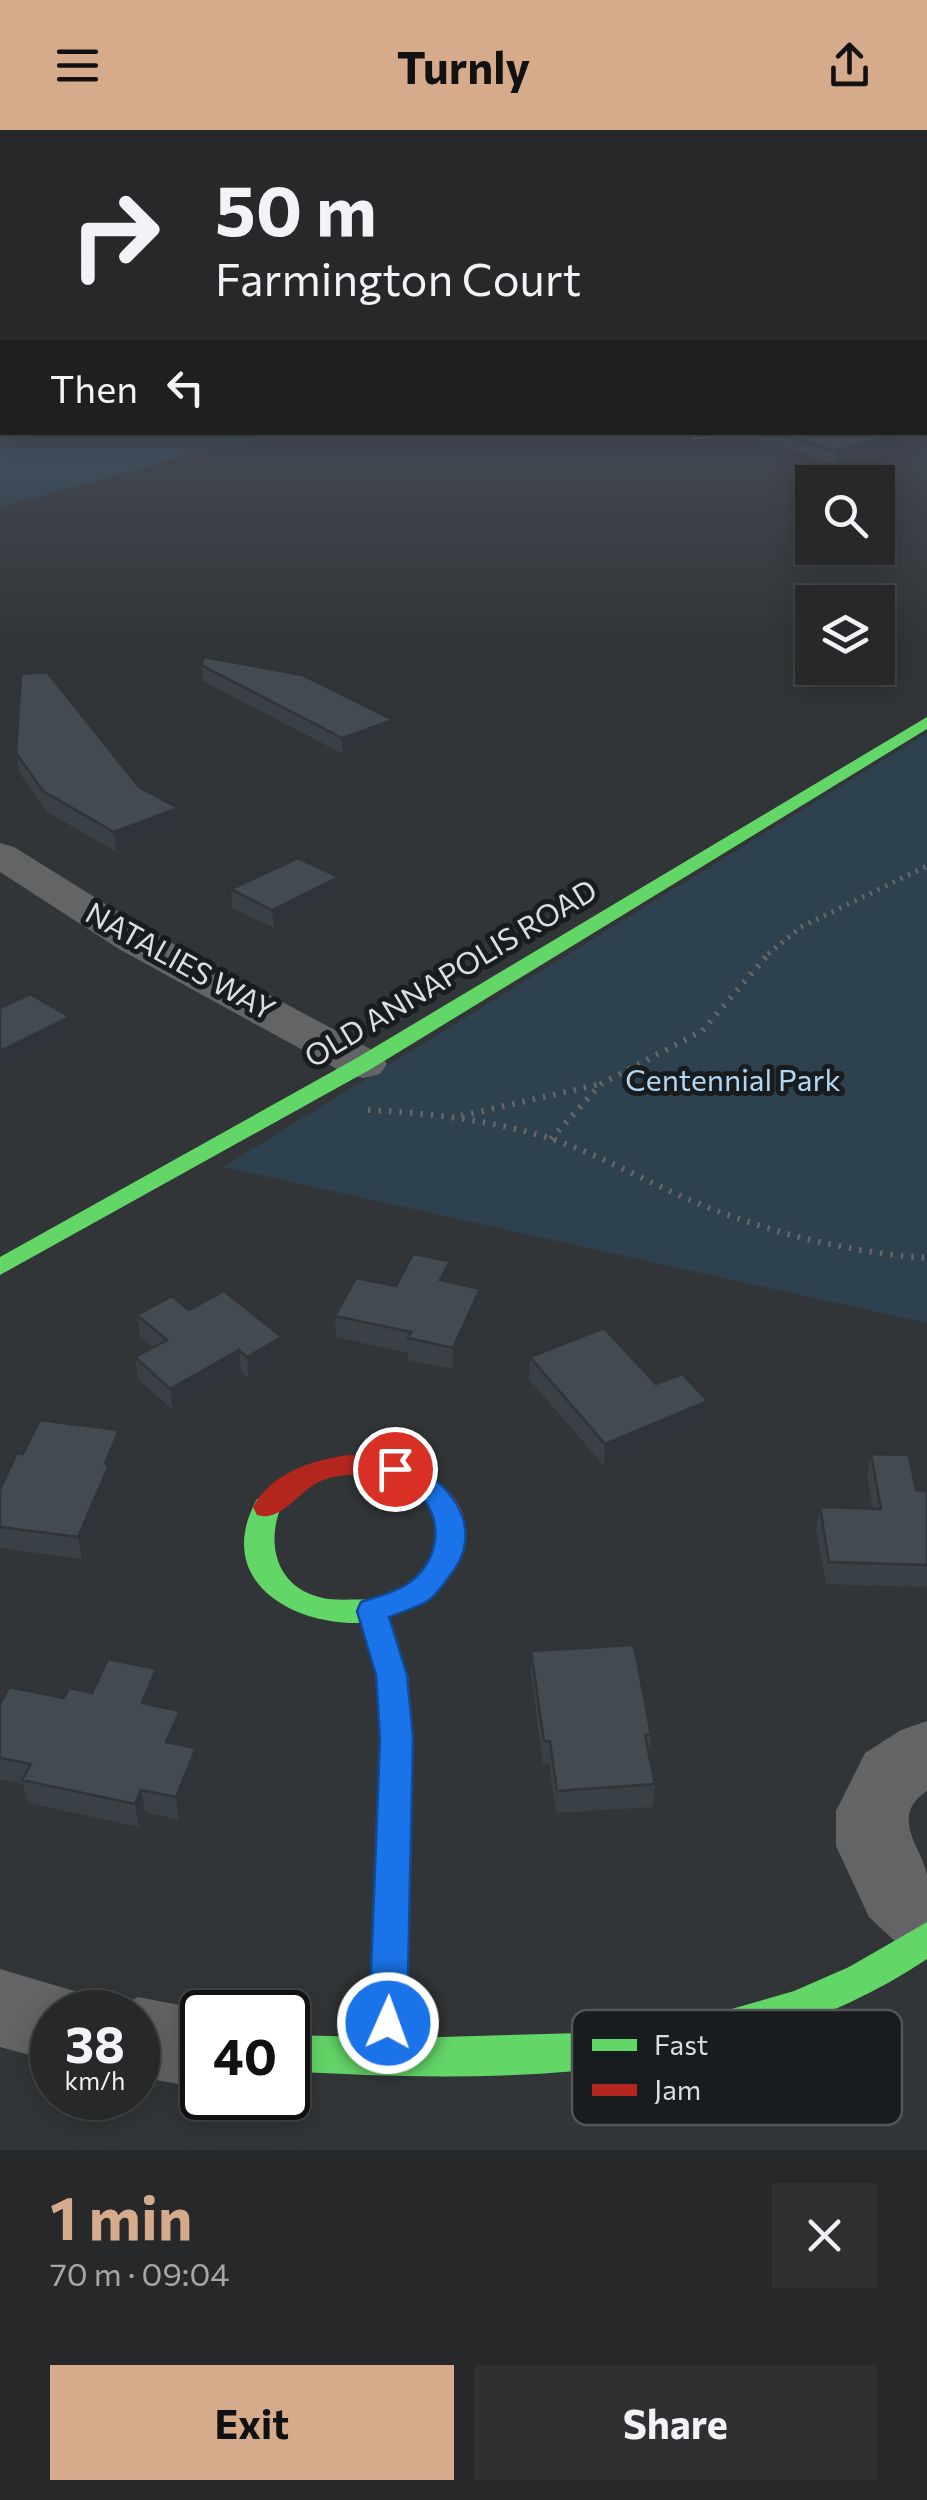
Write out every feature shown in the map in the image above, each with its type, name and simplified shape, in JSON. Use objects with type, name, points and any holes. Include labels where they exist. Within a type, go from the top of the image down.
[{"type":"street","name":"OLD ANNAPOLIS ROAD","points":[[0,1267],[364,1064],[927,722]]},
{"type":"street","name":"NATALIES WAY","points":[[0,855],[134,940],[364,1064]]},
{"type":"street","points":[[354,1463],[395,1469],[425,1484],[446,1509],[452,1540],[447,1559],[418,1592],[372,1611],[334,1612],[301,1604],[267,1577],[254,1546],[262,1514],[281,1490],[314,1471],[354,1463]]},
{"type":"street","points":[[372,1611],[392,1675],[396,1738],[387,2058]]},
{"type":"street","points":[[927,1752],[890,1775],[873,1811],[874,1846],[896,1892],[927,1919]]},
{"type":"street","points":[[784,2010],[890,1968],[927,1940]]},
{"type":"street","points":[[0,2008],[30,2016]]},
{"type":"street","points":[[310,2055],[387,2058],[572,2050]]},
{"type":"path","points":[[458,1116],[601,1084],[702,1031],[768,954],[801,928],[927,866]]},
{"type":"path","points":[[551,1139],[601,1084]]},
{"type":"path","points":[[287,1108],[458,1116],[551,1139],[693,1201],[796,1238],[896,1257],[927,1258]]},
{"type":"green space","points":[[0,452],[197,452],[0,508]]},
{"type":"green space","name":"Centennial Park","points":[[927,733],[927,1323],[223,1167]]},
{"type":"building","points":[[204,657],[302,675],[393,720],[342,738],[201,665]]},
{"type":"building","points":[[47,672],[139,787],[178,808],[114,832],[43,791],[16,753],[21,674]]},
{"type":"building","points":[[298,858],[339,877],[272,910],[231,889]]},
{"type":"building","points":[[30,994],[70,1017],[0,1051],[0,1008]]},
{"type":"building","points":[[413,1254],[450,1261],[440,1280],[480,1289],[453,1348],[408,1338],[411,1332],[335,1316],[356,1278],[396,1286]]},
{"type":"building","points":[[224,1291],[282,1337],[247,1357],[239,1350],[170,1389],[135,1357],[167,1340],[137,1315],[172,1296],[189,1310]]},
{"type":"building","points":[[604,1328],[656,1384],[682,1374],[708,1401],[605,1444],[530,1357]]},
{"type":"building","points":[[40,1420],[119,1430],[105,1464],[109,1465],[78,1537],[0,1527],[0,1489],[17,1453],[23,1454]]},
{"type":"building","points":[[871,1454],[909,1455],[916,1490],[927,1491],[927,1565],[829,1562],[820,1507],[881,1509]]},
{"type":"building","points":[[634,1645],[651,1734],[645,1735],[655,1784],[557,1791],[550,1741],[544,1741],[531,1651]]},
{"type":"building","points":[[108,1659],[156,1669],[142,1703],[180,1711],[166,1742],[196,1748],[176,1797],[141,1790],[135,1804],[22,1780],[31,1764],[0,1758],[0,1704],[9,1687],[64,1698],[69,1688],[92,1693]]},
{"type":"traffic: fast","points":[[0,1267],[363,1064],[927,722]]},
{"type":"traffic: fast","points":[[267,1507],[258,1537],[259,1552],[271,1580],[295,1601],[310,1607],[372,1611],[392,1675],[397,1737],[387,2058]]},
{"type":"traffic: fast","points":[[787,2010],[871,1975],[927,1939]]},
{"type":"traffic: fast","points":[[310,2054],[431,2057],[572,2052]]},
{"type":"traffic: jam","points":[[267,1507],[305,1477],[350,1465],[392,1471],[431,1490],[452,1522],[449,1548],[419,1591],[372,1611]]},
{"type":"route","points":[[388,2023],[396,1738],[392,1675],[372,1611],[418,1592],[447,1559],[452,1540],[446,1509],[425,1484],[395,1469]]}]
